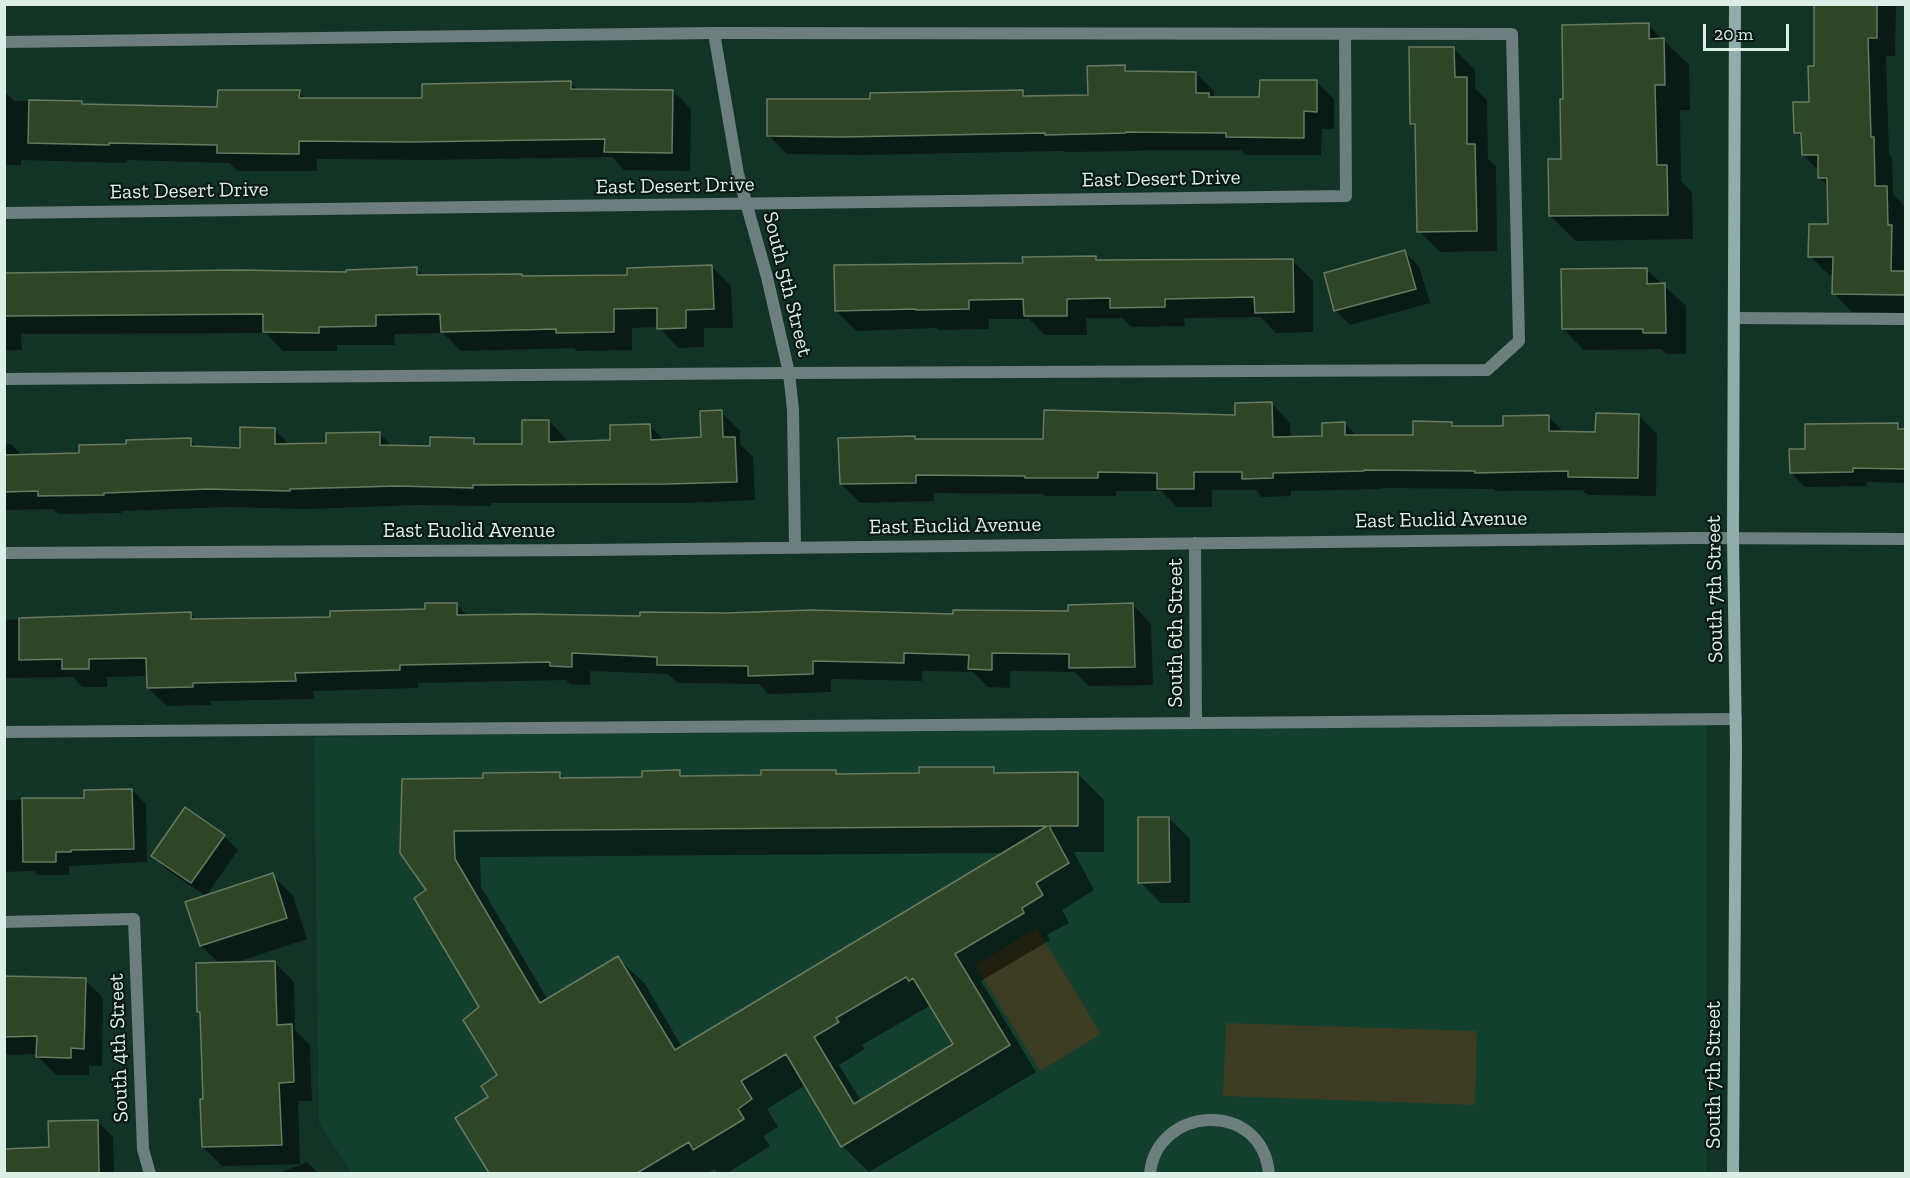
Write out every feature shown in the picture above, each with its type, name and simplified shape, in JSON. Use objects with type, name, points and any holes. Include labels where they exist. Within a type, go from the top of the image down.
[{"type":"main road","name":"South 7th Street","points":[[1734,1173],[1735,4]]},
{"type":"street","points":[[4,42],[714,33],[1512,34],[1519,341],[1486,370],[4,379]]},
{"type":"street","name":"South 5th Street","points":[[714,33],[738,174],[767,277],[789,373],[793,410],[795,547]]},
{"type":"street","name":"East Desert Drive","points":[[4,213],[1346,196],[1345,34]]},
{"type":"street","points":[[1734,318],[1905,319]]},
{"type":"street","name":"East Euclid Avenue","points":[[4,553],[1733,538],[1905,539]]},
{"type":"street","name":"South 6th Street","points":[[1195,543],[1196,723]]},
{"type":"street","points":[[4,732],[1736,718]]},
{"type":"street","name":"South 4th Street","points":[[4,922],[134,919],[143,1149],[150,1173]]},
{"type":"street","points":[[1150,1173],[1158,1149],[1174,1132],[1198,1120],[1214,1118],[1245,1129],[1268,1160],[1269,1173]]},
{"type":"shaded area","points":[[1706,721],[1706,1173],[352,1173],[319,1123],[314,737]]},
{"type":"shaded area","points":[[1037,928],[1101,1034],[1040,1071],[975,965]]},
{"type":"shaded area","points":[[1226,1023],[1477,1031],[1475,1105],[1223,1096]]},
{"type":"building","points":[[1814,4],[1877,4],[1877,38],[1868,38],[1875,186],[1887,186],[1888,225],[1892,225],[1891,271],[1905,271],[1905,295],[1832,294],[1833,257],[1808,257],[1809,224],[1828,224],[1827,178],[1818,178],[1818,155],[1802,155],[1801,133],[1794,133],[1793,102],[1809,102],[1808,66],[1814,66]]},
{"type":"building","points":[[1649,23],[1649,39],[1664,38],[1665,85],[1655,85],[1657,165],[1667,165],[1668,215],[1549,216],[1548,159],[1561,159],[1562,25]]},
{"type":"building","points":[[1409,47],[1454,47],[1455,77],[1467,77],[1467,144],[1475,144],[1477,231],[1417,232],[1415,124],[1410,124]]},
{"type":"building","points":[[1125,65],[1125,71],[1196,72],[1196,93],[1209,93],[1209,97],[1259,97],[1260,80],[1317,80],[1317,112],[1304,111],[1304,138],[1226,137],[1226,133],[1126,132],[1045,135],[1045,133],[843,137],[767,136],[767,99],[870,99],[870,93],[1023,90],[1023,96],[1088,95],[1087,66]]},
{"type":"building","points":[[571,81],[571,89],[673,90],[672,153],[604,152],[605,139],[299,141],[299,154],[217,153],[217,145],[28,143],[29,100],[82,101],[82,104],[217,107],[218,90],[300,90],[299,98],[422,98],[422,84]]},
{"type":"building","points":[[1405,250],[1416,289],[1334,311],[1324,273]]},
{"type":"building","points":[[1096,256],[1096,260],[1293,259],[1294,312],[1255,313],[1254,297],[1165,299],[1165,307],[1110,308],[1110,298],[1067,299],[1067,316],[1024,316],[1023,299],[969,300],[969,309],[835,311],[834,265],[1023,263],[1022,257]]},
{"type":"building","points":[[712,265],[714,309],[686,310],[686,328],[657,329],[657,308],[614,309],[614,332],[556,333],[556,329],[441,332],[440,314],[376,315],[376,326],[319,327],[319,333],[263,332],[263,314],[4,316],[4,273],[240,270],[346,272],[346,270],[417,267],[417,275],[627,275],[627,268]]},
{"type":"building","points":[[1647,268],[1647,284],[1665,283],[1666,333],[1643,333],[1643,329],[1562,329],[1561,269]]},
{"type":"building","points":[[1272,402],[1273,437],[1322,436],[1322,423],[1345,422],[1345,435],[1413,435],[1413,421],[1452,422],[1452,426],[1503,426],[1503,416],[1549,415],[1549,431],[1595,432],[1596,413],[1639,414],[1638,478],[1568,477],[1568,471],[1475,473],[1475,471],[1364,470],[1273,473],[1273,478],[1242,479],[1242,472],[1194,472],[1194,489],[1157,489],[1157,473],[1098,472],[1098,478],[916,475],[916,483],[840,484],[838,438],[915,436],[915,439],[1043,439],[1044,410],[1235,415],[1235,403]]},
{"type":"building","points":[[722,410],[723,437],[735,437],[737,482],[473,485],[473,488],[398,486],[290,489],[290,491],[208,489],[38,496],[38,491],[4,492],[4,455],[79,453],[79,445],[126,444],[126,440],[191,438],[191,446],[240,448],[240,427],[275,428],[275,444],[326,443],[326,433],[380,432],[380,445],[430,446],[430,437],[474,438],[474,444],[522,444],[522,420],[549,420],[549,442],[610,440],[610,425],[650,424],[651,440],[701,437],[700,411]]},
{"type":"building","points":[[1898,423],[1898,429],[1905,429],[1905,469],[1853,468],[1853,472],[1790,473],[1789,449],[1805,449],[1805,424]]},
{"type":"building","points":[[425,603],[457,603],[457,615],[640,616],[640,612],[726,613],[811,610],[953,614],[953,610],[1068,611],[1068,605],[1133,603],[1135,667],[1069,668],[1069,654],[992,653],[992,670],[968,669],[969,655],[904,653],[904,663],[813,661],[813,674],[748,676],[748,666],[657,665],[657,657],[572,653],[572,667],[550,666],[550,662],[400,665],[400,670],[295,673],[296,681],[193,683],[193,687],[147,688],[146,658],[89,659],[89,669],[62,669],[62,659],[19,660],[19,618],[191,612],[191,619],[330,617],[330,611],[425,609]]},
{"type":"building","points":[[919,767],[994,767],[994,773],[1078,772],[1078,826],[1049,826],[1069,863],[1036,883],[1043,895],[1022,908],[1024,913],[955,954],[1010,1045],[841,1147],[786,1054],[741,1081],[752,1099],[738,1109],[744,1119],[693,1150],[689,1142],[637,1173],[489,1173],[455,1118],[488,1097],[481,1086],[497,1075],[463,1020],[479,1007],[414,898],[426,890],[400,853],[402,779],[483,778],[483,773],[560,772],[560,778],[642,777],[642,771],[680,770],[680,776],[761,775],[761,770],[836,770],[836,774],[919,773]],"holes":[[[1047,826],[675,1050],[618,956],[540,1003],[455,859],[454,831]],[[906,977],[909,981],[913,978],[953,1044],[854,1104],[814,1037],[839,1022],[836,1018]]]},
{"type":"building","points":[[132,789],[134,849],[71,850],[71,852],[56,852],[56,862],[23,862],[22,798],[84,798],[84,790]]},
{"type":"building","points":[[185,807],[225,835],[191,883],[151,856]]},
{"type":"building","points":[[1138,817],[1169,817],[1170,882],[1138,883]]},
{"type":"building","points":[[273,873],[287,918],[200,946],[185,902]]},
{"type":"building","points":[[275,961],[277,1025],[292,1024],[294,1082],[279,1083],[282,1145],[202,1147],[200,1099],[203,1099],[196,963]]},
{"type":"building","points":[[4,976],[86,978],[84,1049],[71,1048],[71,1058],[36,1057],[37,1036],[4,1037]]},
{"type":"building","points":[[98,1120],[99,1173],[4,1173],[4,1149],[49,1147],[48,1121]]}]
